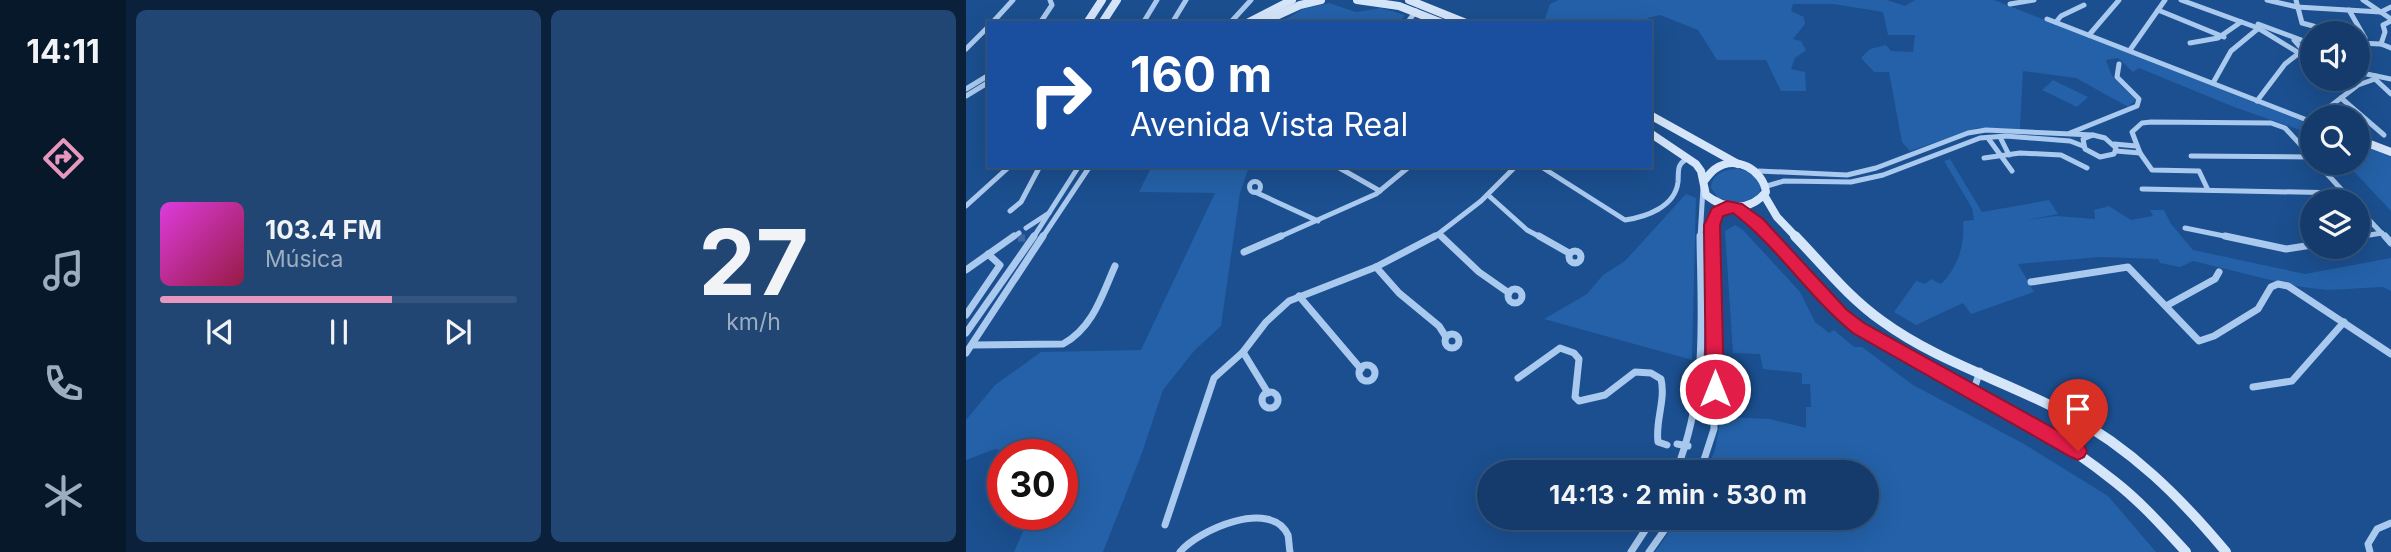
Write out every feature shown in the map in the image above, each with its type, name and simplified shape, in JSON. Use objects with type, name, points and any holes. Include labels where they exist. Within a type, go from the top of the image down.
[{"type":"street","points":[[993,21],[1013,0]]},
{"type":"street","points":[[1041,21],[1052,5],[1050,0]]},
{"type":"street","points":[[1088,21],[1102,0]]},
{"type":"street","points":[[1103,21],[1117,0]]},
{"type":"street","points":[[1144,21],[1157,0]]},
{"type":"street","points":[[1173,21],[1186,0]]},
{"type":"street","points":[[1232,21],[1251,0]]},
{"type":"street","points":[[1251,21],[1292,0]]},
{"type":"street","points":[[1265,21],[1300,5],[1321,0]]},
{"type":"street","points":[[1349,0],[1399,6],[1438,21]]},
{"type":"street","points":[[1409,0],[1461,21]]},
{"type":"street","points":[[2010,4],[2034,0]]},
{"type":"street","points":[[2089,35],[2119,0]]},
{"type":"street","points":[[2130,50],[2165,0]]},
{"type":"street","points":[[2181,0],[2260,27],[2300,53]]},
{"type":"street","points":[[2193,0],[2300,40]]},
{"type":"street","points":[[2267,0],[2297,8],[2381,12],[2391,7]]},
{"type":"street","points":[[2296,0],[2301,21]]},
{"type":"street","points":[[2363,0],[2391,20],[2383,25],[2385,32],[2381,44]]},
{"type":"street","points":[[2056,22],[2061,16],[2084,5]]},
{"type":"street","points":[[2158,10],[2224,37]]},
{"type":"street","points":[[2349,10],[2355,21]]},
{"type":"street","points":[[1409,21],[1418,12]]},
{"type":"street","points":[[1415,21],[1418,12]]},
{"type":"street","points":[[2047,19],[2300,117]]},
{"type":"street","points":[[2190,43],[2224,37],[2241,22]]},
{"type":"street","points":[[966,49],[987,27]]},
{"type":"street","points":[[2213,83],[2231,51],[2260,27]]},
{"type":"street","points":[[2293,38],[2300,46]]},
{"type":"street","points":[[2370,40],[2391,48]]},
{"type":"street","points":[[2370,44],[2381,44]]},
{"type":"street","points":[[2257,101],[2285,64],[2300,55]]},
{"type":"street","points":[[2067,134],[2101,123],[2137,106],[2139,99],[2117,77],[2119,64]]},
{"type":"street","points":[[966,89],[987,76]]},
{"type":"street","points":[[2370,76],[2391,79]]},
{"type":"street","points":[[2376,78],[2391,94]]},
{"type":"street","points":[[2332,105],[2358,85],[2376,78]]},
{"type":"street","points":[[966,96],[987,83]]},
{"type":"street","points":[[2341,98],[2384,135]]},
{"type":"street","points":[[1652,116],[1738,164],[1759,171],[1847,175],[1876,168],[1968,133],[2010,130],[2096,136],[2114,144],[2136,146]]},
{"type":"street","points":[[2096,136],[2101,123]]},
{"type":"street","points":[[2208,190],[2199,171],[2152,170],[2136,146],[2132,132],[2142,123],[2271,123],[2285,128],[2300,144]]},
{"type":"street","points":[[1652,134],[1689,158],[1701,171],[1712,201],[1732,207],[1758,223],[1841,314],[1858,328],[2025,419],[2096,465],[2152,513],[2186,552]]},
{"type":"street","points":[[2083,146],[2083,139],[2096,136]]},
{"type":"street","points":[[2000,137],[2009,155]]},
{"type":"street","points":[[1989,138],[2012,171]]},
{"type":"street","points":[[1705,460],[1714,429],[1712,225],[1717,212],[1732,207],[1749,206],[1765,190],[1784,181],[1851,182],[1883,175],[1942,151],[1989,138],[2070,141],[2100,157],[2110,156],[2116,151],[2140,153]]},
{"type":"street","points":[[2114,144],[2116,151]]},
{"type":"street","points":[[2370,144],[2391,152]]},
{"type":"street","points":[[1984,158],[2009,155],[2066,156],[2087,169]]},
{"type":"street","points":[[2191,156],[2300,157]]},
{"type":"street","points":[[1543,168],[1625,220],[1639,219],[1674,196],[1680,182],[1677,170],[1681,162],[1689,158]]},
{"type":"street","points":[[1682,460],[1700,401],[1700,228],[1704,184],[1712,170],[1738,164]]},
{"type":"street","points":[[966,206],[1008,168]]},
{"type":"street","points":[[1010,211],[1021,202],[1039,168]]},
{"type":"street","points":[[966,270],[988,254],[1021,237],[1053,210],[1079,168]]},
{"type":"street","points":[[966,353],[1089,168]]},
{"type":"street","points":[[1340,168],[1380,191]]},
{"type":"street","points":[[1244,252],[1380,191],[1408,168]]},
{"type":"street","points":[[1164,525],[1214,377],[1243,352],[1266,322],[1289,301],[1376,267],[1440,234],[1488,195],[1514,168]]},
{"type":"street","points":[[1759,171],[1775,214],[1859,304],[1933,351],[1980,371],[2093,429],[2129,454],[2187,507],[2226,552]]},
{"type":"street","points":[[2327,175],[2340,189]]},
{"type":"street","points":[[2142,189],[2300,192]]},
{"type":"street","points":[[1255,192],[1318,221]]},
{"type":"street","points":[[1488,195],[1527,230],[1569,253]]},
{"type":"street","points":[[1026,228],[1053,210]]},
{"type":"street","points":[[2370,221],[2390,243]]},
{"type":"street","points":[[2185,228],[2286,249],[2300,247]]},
{"type":"street","points":[[2370,235],[2382,233]]},
{"type":"street","points":[[1440,234],[1479,272],[1509,293]]},
{"type":"street","points":[[966,333],[979,315],[1021,237]]},
{"type":"street","points":[[966,315],[1000,265],[988,254]]},
{"type":"street","points":[[973,345],[1070,342],[1082,332],[1115,267]]},
{"type":"street","points":[[1376,267],[1399,293],[1438,326],[1446,337]]},
{"type":"street","points":[[2031,282],[2054,276],[2096,275],[2128,267],[2199,341],[2258,309],[2271,287],[2278,284],[2301,292],[2391,354]]},
{"type":"street","points":[[2166,306],[2215,279],[2219,272]]},
{"type":"street","points":[[1299,296],[1361,369]]},
{"type":"street","points":[[979,315],[993,316]]},
{"type":"street","points":[[2253,387],[2292,381],[2344,322]]},
{"type":"street","points":[[1518,378],[1560,348],[1574,353],[1579,359],[1574,393],[1579,401],[1608,394],[1626,376],[1639,371],[1657,375],[1662,381],[1662,390],[1657,414],[1657,438],[1664,445]]},
{"type":"street","points":[[1243,352],[1268,393]]},
{"type":"street","points":[[1973,392],[1980,371]]},
{"type":"street","points":[[1677,444],[1688,446]]},
{"type":"street","points":[[1180,552],[1191,540],[1215,527],[1239,520],[1261,519],[1279,523],[1289,535],[1290,552]]},
{"type":"street","points":[[2370,552],[2368,544],[2376,530],[2391,523]]},
{"type":"street","points":[[1631,552],[1646,530]]},
{"type":"street","points":[[1649,552],[1665,530]]},
{"type":"shaded area","points":[[1559,0],[1887,0],[1905,6],[1915,0],[1994,0],[2300,120],[2300,130],[2234,107],[2139,68],[2133,72],[2118,58],[2106,60],[2112,76],[2136,100],[2128,107],[2076,78],[2023,71],[2020,129],[1977,128],[1910,151],[1902,142],[1889,72],[1874,72],[1861,58],[1870,49],[1886,45],[1891,51],[1913,52],[1915,35],[1888,35],[1883,12],[1833,4],[1793,4],[1791,11],[1804,17],[1805,24],[1793,39],[1801,41],[1806,50],[1795,58],[1791,69],[1805,72],[1806,91],[1781,91],[1766,60],[1717,60],[1698,30],[1660,15],[1648,18],[1647,21],[1545,19],[1550,4]]},
{"type":"shaded area","points":[[1329,3],[1356,12],[1381,8],[1405,15],[1400,21],[1282,21],[1303,9]]},
{"type":"shaded area","points":[[2053,80],[2088,97],[2077,107],[2042,90]]},
{"type":"shaded area","points":[[2370,148],[2391,157],[2391,211],[2357,175],[2370,175]]},
{"type":"shaded area","points":[[1950,159],[1982,212],[2049,200],[2058,214],[2026,220],[2057,216],[2095,219],[2094,210],[2109,206],[2131,220],[2153,216],[2150,210],[2164,210],[2171,224],[2193,250],[2305,274],[2391,258],[2391,291],[2383,287],[2327,290],[2295,286],[2193,261],[2180,267],[2160,263],[2158,259],[2100,257],[2018,264],[2034,292],[1971,314],[1963,303],[1916,325],[1894,312],[1916,281],[1925,284],[1931,279],[1941,284],[1959,255],[1963,239],[1963,221],[1974,220],[1972,208],[1944,161]]},
{"type":"shaded area","points":[[1151,168],[1248,168],[1240,193],[1221,326],[1194,351],[1163,390],[1142,453],[1103,552],[1014,552],[1024,530],[1078,530],[1078,439],[987,439],[987,452],[966,460],[966,420],[995,385],[1041,352],[1141,350],[1215,193],[1139,192]]},
{"type":"shaded area","points":[[1739,169],[1753,173],[1762,186],[1758,195],[1740,204],[1718,198],[1711,188],[1714,179],[1724,171]]},
{"type":"shaded area","points":[[1686,194],[1696,198],[1692,360],[1544,319],[1587,294],[1603,275],[1625,261]]},
{"type":"shaded area","points":[[1735,225],[1743,230],[1800,292],[1815,322],[1829,333],[1834,330],[1854,347],[1862,347],[1913,385],[2024,444],[2108,496],[2156,552],[1655,552],[1671,530],[1879,530],[1879,460],[1711,460],[1721,417],[1770,419],[1806,428],[1806,407],[1811,407],[1810,384],[1802,384],[1802,373],[1763,369],[1760,354],[1733,353],[1725,231]]},
{"type":"tunnel","points":[[1018,238],[1025,238]]},
{"type":"route","points":[[1715,389],[1712,225],[1717,212],[1727,207],[1743,211],[1758,223],[1841,314],[1858,328],[2078,451]]}]
